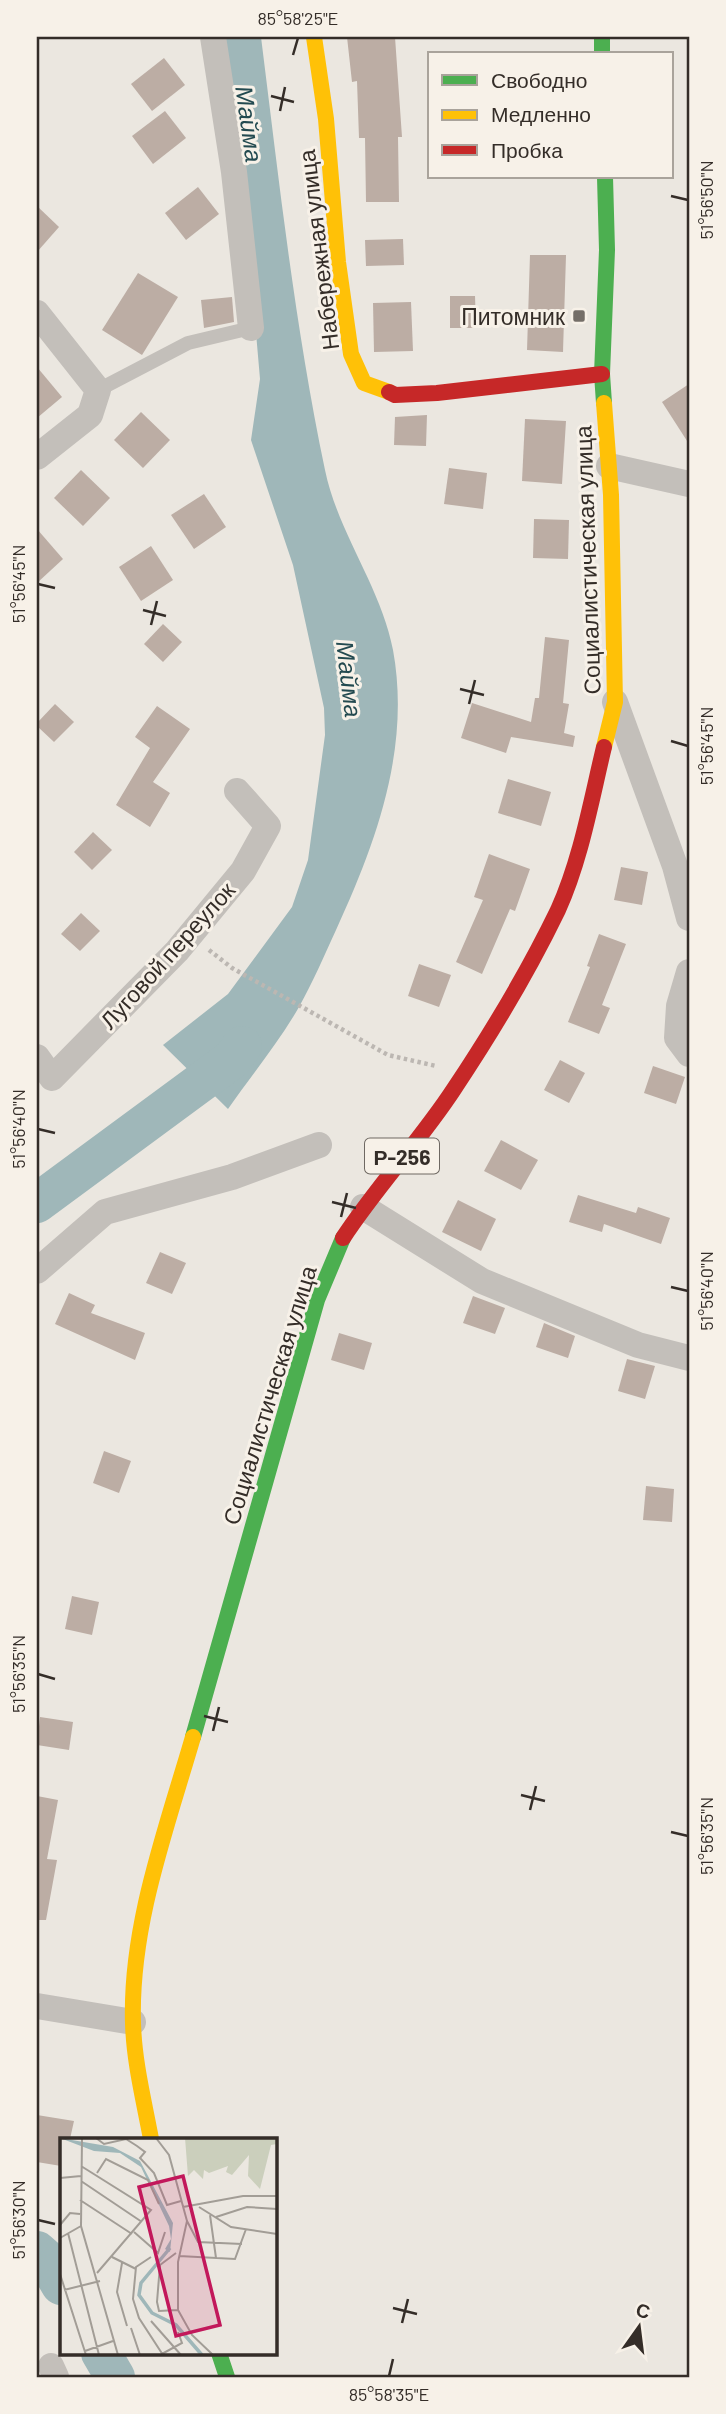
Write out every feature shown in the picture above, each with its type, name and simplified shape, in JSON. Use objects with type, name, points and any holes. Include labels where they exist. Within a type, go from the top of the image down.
[{"type":"main road","name":"Набережная улица","points":[[314,37],[326,119],[338,262],[349,341],[351,354],[364,383],[395,395],[406,395],[602,374]]},
{"type":"main road","name":"Социалистическая улица","points":[[151,2138],[139,2079],[133,2022],[138,1949],[148,1894],[317,1300],[340,1244],[363,1207],[453,1091],[506,1005],[558,909],[577,858],[615,702],[609,466],[602,374],[607,250],[605,178]]},
{"type":"main road","points":[[219,2354],[227,2377]]},
{"type":"street","points":[[213,37],[233,172],[251,328]]},
{"type":"street","points":[[37,313],[98,390],[90,415],[37,457]]},
{"type":"street","points":[[609,466],[689,484]]},
{"type":"street","points":[[615,702],[676,866],[689,918]]},
{"type":"street","name":"Луговой переулок","points":[[37,1057],[52,1079],[177,951],[243,871],[268,826],[237,791]]},
{"type":"street","points":[[689,972],[679,1006],[677,1038],[689,1054]]},
{"type":"street","points":[[37,1271],[105,1212],[232,1177],[319,1145]]},
{"type":"street","points":[[363,1207],[482,1281],[638,1345],[689,1358]]},
{"type":"street","points":[[37,2006],[133,2022]]},
{"type":"lane","points":[[98,390],[188,342],[251,328]]},
{"type":"path","points":[[232,968],[388,1055],[465,1072]]},
{"type":"water","points":[[218,37],[261,37],[296,308],[325,470],[339,516],[370,582],[387,627],[393,650],[397,687],[397,723],[386,794],[351,897],[299,1007],[228,1109],[163,1045],[228,994],[292,907],[308,860],[325,735],[324,708],[293,565],[251,440],[260,379],[242,171]]},
{"type":"building","points":[[347,37],[395,37],[402,137],[398,137],[399,202],[366,202],[365,138],[359,138],[357,81],[352,82]]},
{"type":"building","points":[[164,58],[185,85],[152,111],[131,84]]},
{"type":"building","points":[[165,111],[186,138],[153,164],[132,136]]},
{"type":"building","points":[[198,187],[219,214],[186,240],[165,213]]},
{"type":"building","points":[[37,206],[59,227],[37,252]]},
{"type":"building","points":[[403,239],[404,265],[366,266],[365,240]]},
{"type":"building","points":[[530,255],[566,255],[563,352],[527,350]]},
{"type":"building","points":[[138,273],[178,297],[142,355],[102,330]]},
{"type":"building","points":[[450,296],[475,296],[476,328],[450,328]]},
{"type":"building","points":[[232,297],[234,322],[204,328],[201,300]]},
{"type":"building","points":[[411,302],[413,351],[374,352],[373,303]]},
{"type":"building","points":[[37,367],[62,397],[37,418]]},
{"type":"building","points":[[689,384],[689,444],[662,402]]},
{"type":"building","points":[[141,412],[170,440],[143,468],[114,440]]},
{"type":"building","points":[[427,415],[426,446],[394,445],[395,417]]},
{"type":"building","points":[[525,419],[566,421],[562,484],[522,481]]},
{"type":"building","points":[[449,468],[487,473],[483,509],[444,504]]},
{"type":"building","points":[[81,470],[110,498],[83,526],[54,498]]},
{"type":"building","points":[[204,494],[226,527],[194,549],[171,515]]},
{"type":"building","points":[[534,519],[569,520],[568,559],[533,558]]},
{"type":"building","points":[[37,529],[63,559],[37,583]]},
{"type":"building","points":[[151,546],[173,580],[141,601],[119,567]]},
{"type":"building","points":[[163,624],[182,642],[163,662],[144,644]]},
{"type":"building","points":[[545,637],[569,640],[563,703],[569,704],[564,733],[575,736],[573,747],[511,737],[506,753],[461,738],[472,703],[531,722],[535,698],[539,698]]},
{"type":"building","points":[[55,704],[74,722],[54,742],[37,723]]},
{"type":"building","points":[[157,706],[190,729],[153,782],[170,793],[150,827],[116,805],[150,748],[135,737]]},
{"type":"building","points":[[508,779],[551,792],[541,826],[498,813]]},
{"type":"building","points":[[93,832],[112,850],[92,870],[74,852]]},
{"type":"building","points":[[489,854],[530,869],[515,911],[510,909],[482,974],[456,962],[483,900],[474,897]]},
{"type":"building","points":[[621,867],[648,872],[642,905],[614,900]]},
{"type":"building","points":[[81,913],[100,931],[80,951],[61,934]]},
{"type":"building","points":[[599,934],[626,944],[602,1005],[610,1008],[599,1034],[568,1022],[590,967],[587,966]]},
{"type":"building","points":[[419,964],[451,975],[439,1007],[408,996]]},
{"type":"building","points":[[560,1060],[585,1073],[569,1103],[544,1090]]},
{"type":"building","points":[[653,1066],[685,1077],[676,1104],[644,1093]]},
{"type":"building","points":[[501,1140],[538,1160],[521,1190],[484,1171]]},
{"type":"building","points":[[578,1195],[636,1213],[638,1207],[670,1218],[661,1244],[604,1224],[602,1232],[569,1222]]},
{"type":"building","points":[[458,1200],[496,1219],[481,1251],[442,1232]]},
{"type":"building","points":[[160,1252],[186,1263],[172,1294],[146,1283]]},
{"type":"building","points":[[69,1293],[95,1305],[91,1313],[145,1333],[135,1360],[55,1324]]},
{"type":"building","points":[[473,1296],[505,1308],[495,1334],[463,1323]]},
{"type":"building","points":[[544,1323],[575,1336],[568,1358],[536,1347]]},
{"type":"building","points":[[339,1333],[372,1343],[364,1370],[331,1360]]},
{"type":"building","points":[[627,1359],[655,1366],[645,1399],[618,1391]]},
{"type":"building","points":[[104,1451],[131,1461],[119,1493],[93,1483]]},
{"type":"building","points":[[646,1486],[674,1489],[672,1522],[643,1520]]},
{"type":"building","points":[[72,1596],[99,1602],[92,1635],[65,1629]]},
{"type":"building","points":[[40,1717],[73,1722],[69,1750],[37,1745]]},
{"type":"building","points":[[37,1796],[58,1800],[47,1859],[57,1860],[46,1920],[37,1920]]},
{"type":"building","points":[[37,2115],[74,2121],[70,2138],[60,2138],[60,2166],[37,2162]]},
{"type":"waterway","name":"Майма","points":[[37,1203],[231,1060],[242,1046]]},
{"type":"waterway","name":"Майма","points":[[37,2251],[45,2258],[60,2283]]},
{"type":"waterway","name":"Майма","points":[[102,2354],[115,2377]]},
{"type":"traffic: fast","points":[[602,37],[602,52]]},
{"type":"traffic: fast","points":[[604,403],[602,374],[607,250],[605,178]]},
{"type":"traffic: fast","points":[[193,1737],[317,1300],[343,1238]]},
{"type":"traffic: fast","points":[[219,2354],[227,2377]]},
{"type":"traffic: slow","points":[[314,37],[326,119],[338,262],[351,354],[364,383],[389,392]]},
{"type":"traffic: slow","points":[[604,403],[611,495],[615,702],[604,747]]},
{"type":"traffic: slow","points":[[151,2138],[134,2038],[137,1950],[161,1843],[193,1737]]},
{"type":"traffic: jam","points":[[389,392],[395,395],[437,393],[602,374]]},
{"type":"traffic: jam","points":[[343,1238],[454,1089],[496,1024],[534,956],[558,910],[573,871],[604,747]]},
{"type":"place","name":"Питомник","points":[[579,316]]}]
